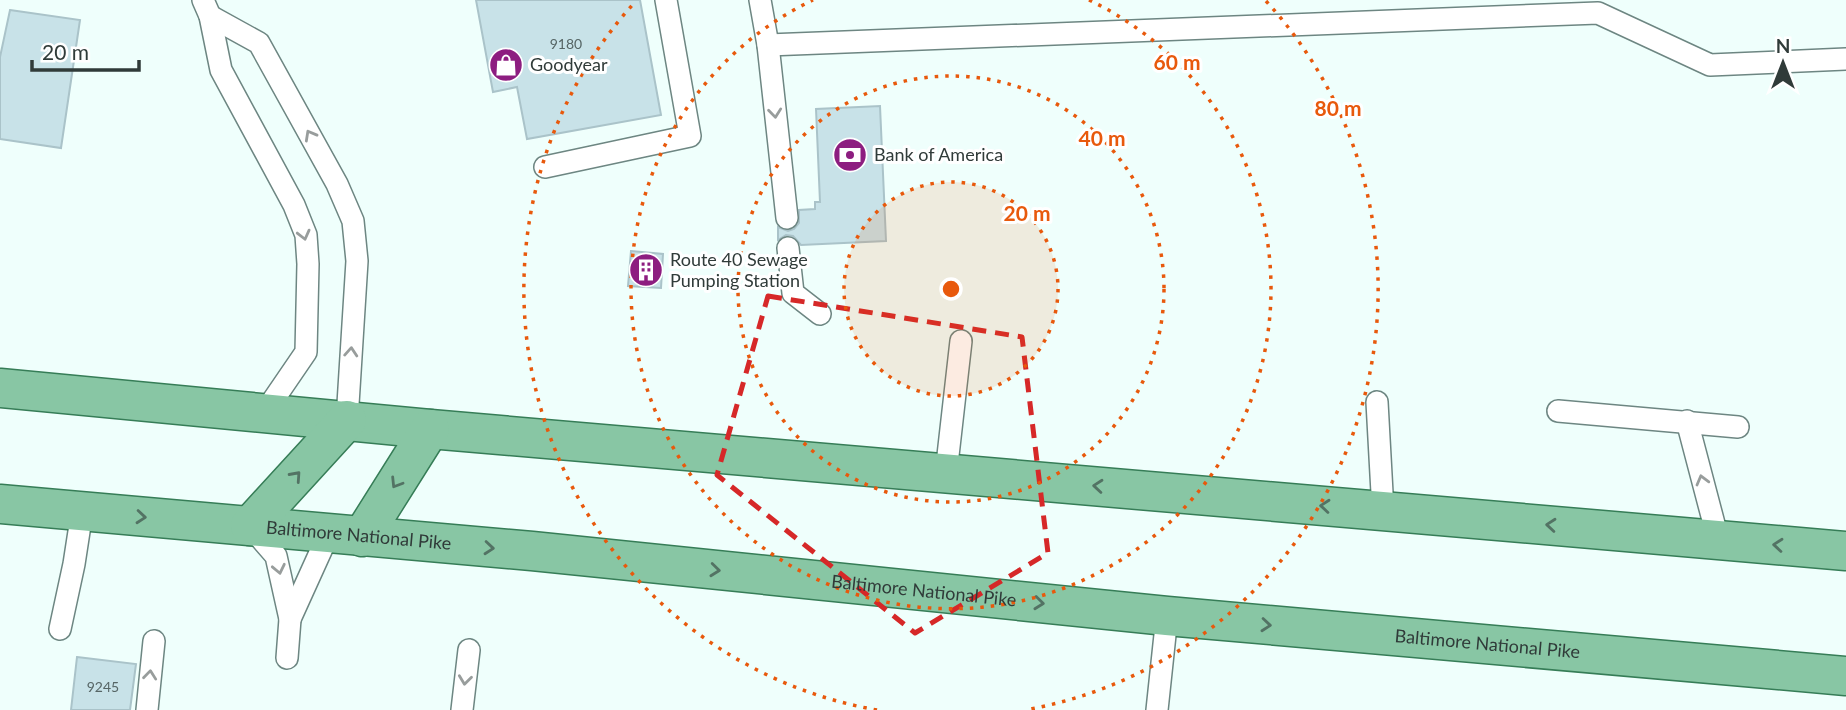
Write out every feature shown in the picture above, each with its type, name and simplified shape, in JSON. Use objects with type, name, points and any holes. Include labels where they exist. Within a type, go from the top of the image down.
[{"type":"main road","points":[[0,388],[430,429],[1846,551]]},
{"type":"main road","points":[[250,526],[347,420]]},
{"type":"main road","points":[[345,535],[430,429]]},
{"type":"main road","name":"Baltimore National Pike","points":[[0,504],[532,551],[1167,616],[1846,676]]},
{"type":"lane","points":[[545,167],[690,136],[666,0]]},
{"type":"lane","points":[[760,0],[768,45],[787,218]]},
{"type":"lane","points":[[207,8],[221,69],[293,205],[306,235],[306,352],[265,412]]},
{"type":"lane","points":[[207,8],[259,43],[337,184],[352,221],[357,261],[347,420]]},
{"type":"lane","points":[[768,45],[1598,13],[1710,65],[1846,59]]},
{"type":"lane","points":[[788,248],[793,293],[820,314]]},
{"type":"lane","points":[[946,473],[961,341]]},
{"type":"lane","points":[[1377,402],[1383,511]]},
{"type":"lane","points":[[1558,411],[1738,427]]},
{"type":"lane","points":[[1687,422],[1718,539]]},
{"type":"lane","points":[[60,629],[82,512]]},
{"type":"lane","points":[[250,526],[276,556],[290,619],[287,658]]},
{"type":"lane","points":[[290,619],[345,535]]},
{"type":"lane","points":[[1157,710],[1167,616]]},
{"type":"lane","points":[[147,710],[153,641]]},
{"type":"lane","points":[[462,710],[468,650]]},
{"type":"highlighted area","points":[[768,296],[1022,337],[1048,553],[915,633],[717,475]]},
{"type":"building","points":[[476,0],[640,0],[661,115],[527,139],[517,87],[493,92]]},
{"type":"building","points":[[10,10],[80,20],[61,148],[0,139],[0,57]]},
{"type":"building","name":"Bank of America","points":[[880,106],[886,241],[801,245],[793,236],[786,235],[778,240],[778,227],[788,231],[794,229],[799,223],[799,210],[815,209],[815,202],[820,202],[816,109]]},
{"type":"building","name":"Route 40 Sewage Pumping Station","points":[[631,251],[663,254],[661,288],[628,286]]},
{"type":"building","points":[[77,657],[136,664],[130,710],[71,710]]},
{"type":"place","name":"Goodyear","points":[[506,65]]},
{"type":"place","name":"Bank of America","points":[[850,155]]},
{"type":"place","name":"Route 40 Sewage Pumping Station","points":[[646,270]]}]
